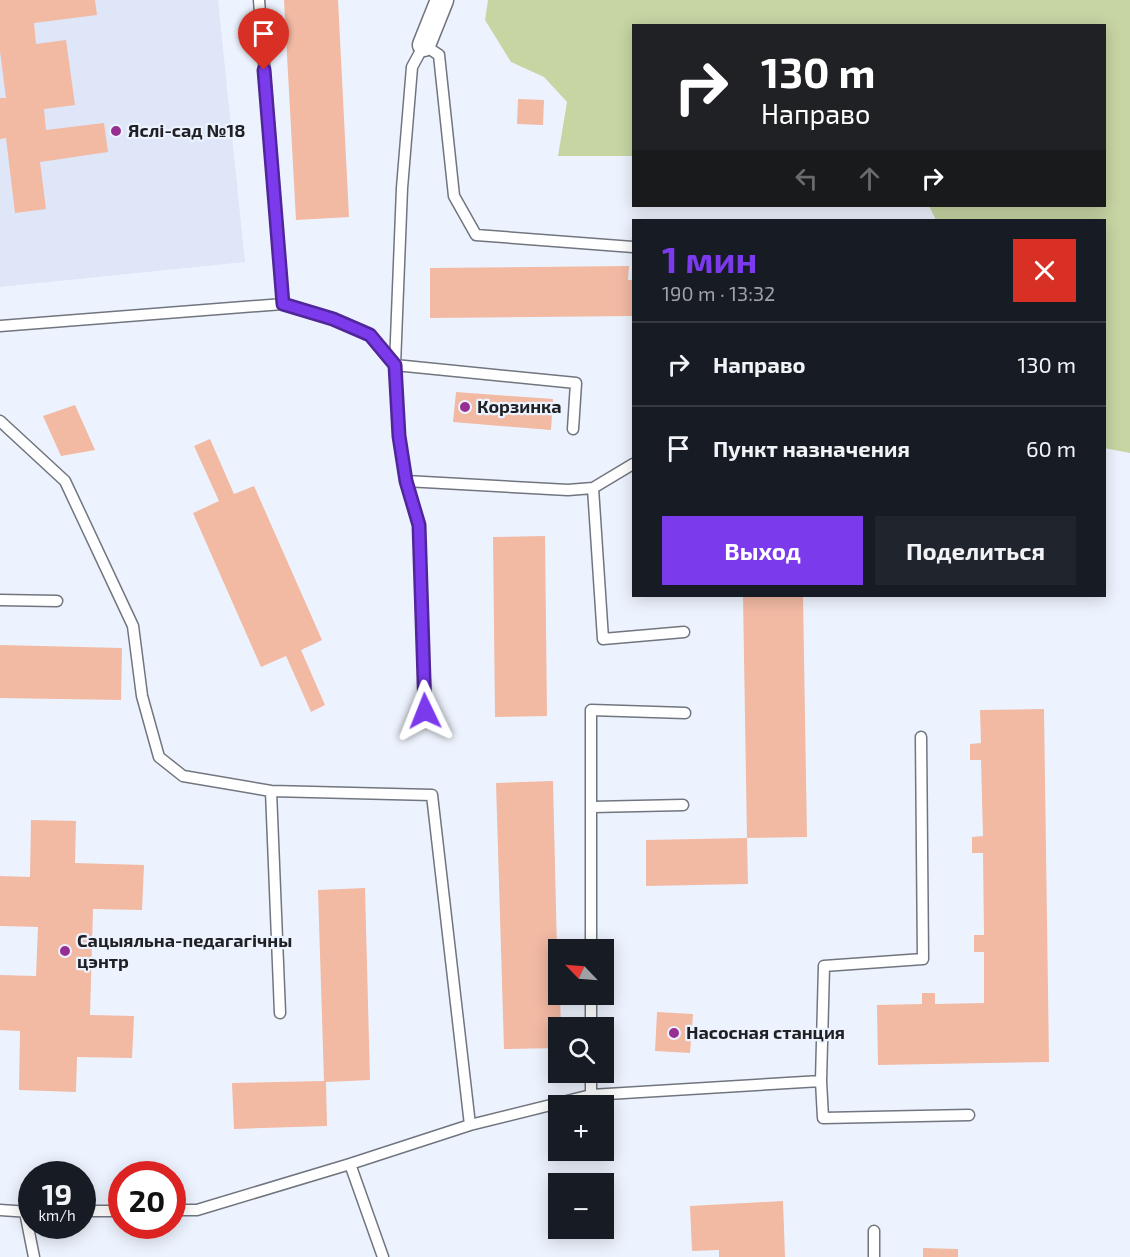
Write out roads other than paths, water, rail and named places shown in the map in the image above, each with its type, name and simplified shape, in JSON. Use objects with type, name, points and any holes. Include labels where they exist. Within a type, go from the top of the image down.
[{"type":"street","points":[[424,45],[442,0]]},
{"type":"lane","points":[[258,0],[283,304]]},
{"type":"lane","points":[[425,711],[419,525],[406,481],[399,436],[395,365],[402,188],[412,67],[424,45],[439,55],[454,196],[476,235],[632,247]]},
{"type":"lane","points":[[0,326],[283,304],[333,319],[370,335],[395,365],[576,383],[573,429]]},
{"type":"lane","points":[[0,421],[65,481],[133,626],[142,696],[159,757],[183,776],[271,791],[432,795],[470,1125]]},
{"type":"lane","points":[[406,481],[568,490],[593,488],[632,465]]},
{"type":"lane","points":[[593,488],[603,639],[684,632]]},
{"type":"lane","points":[[0,600],[57,601]]},
{"type":"lane","points":[[591,939],[591,710],[685,713]]},
{"type":"lane","points":[[921,737],[923,959],[824,966],[820,1081],[823,1118],[969,1115]]},
{"type":"lane","points":[[271,791],[280,1013]]},
{"type":"lane","points":[[591,807],[683,805]]},
{"type":"lane","points":[[591,1083],[591,1095],[820,1081]]},
{"type":"lane","points":[[186,1210],[198,1210],[470,1125],[548,1106]]},
{"type":"lane","points":[[350,1164],[383,1257]]},
{"type":"lane","points":[[0,1210],[18,1211]]},
{"type":"lane","points":[[874,1231],[874,1257]]},
{"type":"lane","points":[[32,1239],[34,1257]]},
{"type":"place","name":"Яслі-сад №18","points":[[116,131]]},
{"type":"place","name":"Корзинка","points":[[465,407]]},
{"type":"place","name":"Сацыяльна-педагагічны цэнтр","points":[[65,951]]},
{"type":"place","name":"Насосная станция","points":[[674,1033]]}]
